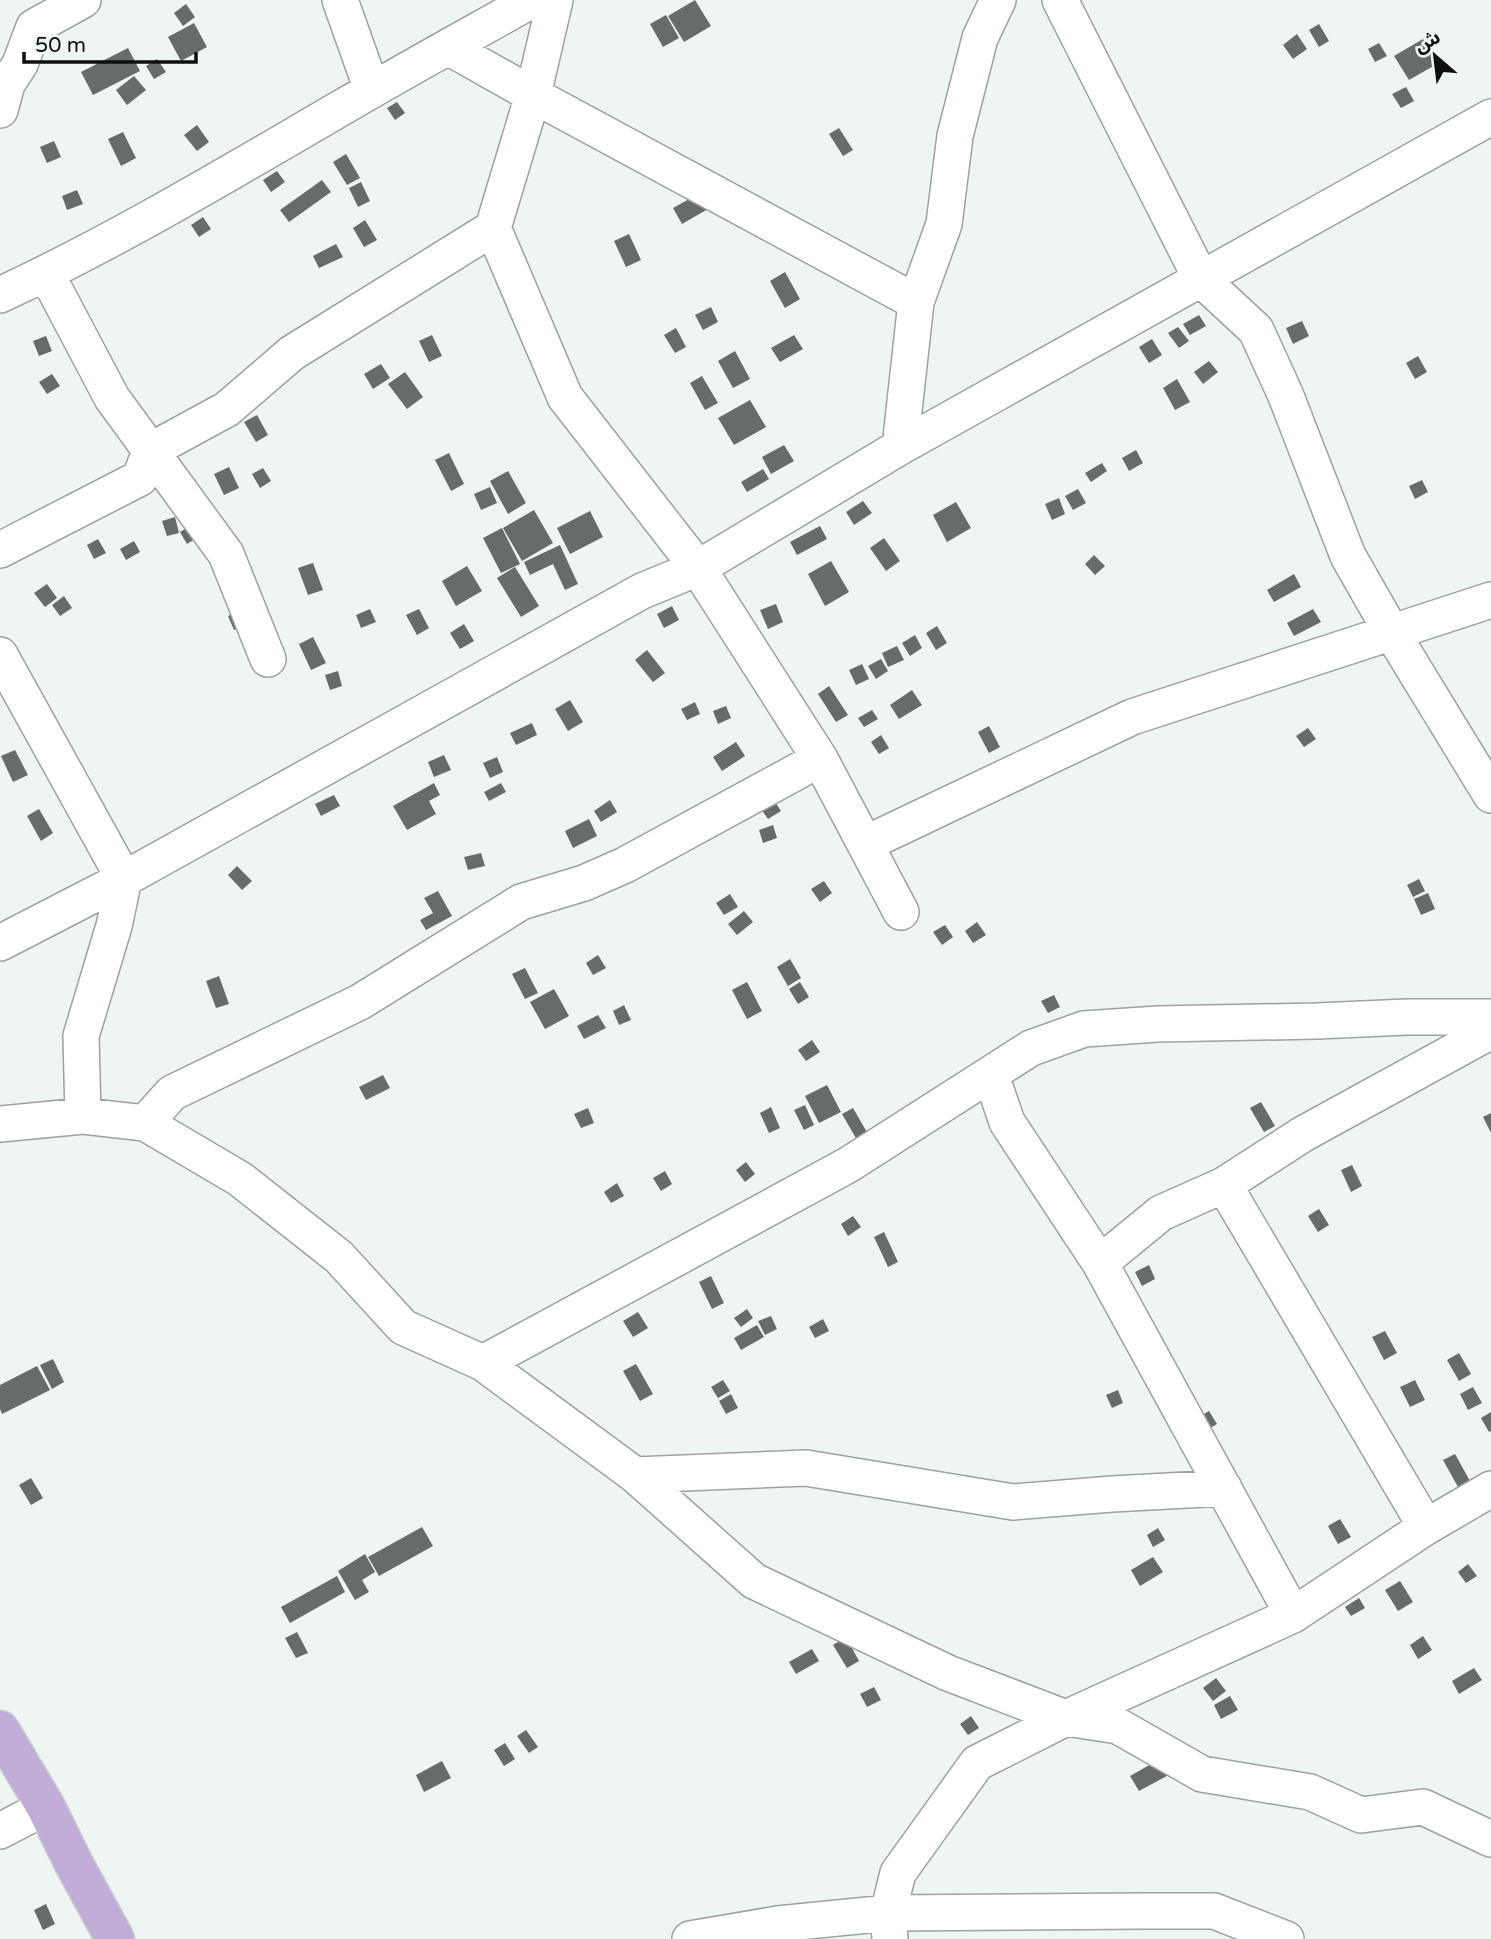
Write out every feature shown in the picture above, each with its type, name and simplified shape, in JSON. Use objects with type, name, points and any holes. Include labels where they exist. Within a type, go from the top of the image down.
[{"type":"main road","points":[[0,1730],[46,1807],[115,1939]]},
{"type":"street","points":[[0,110],[7,84],[20,64],[34,27],[83,0]]},
{"type":"street","points":[[341,0],[372,90]]},
{"type":"street","points":[[0,295],[146,221],[532,0]]},
{"type":"street","points":[[555,0],[533,96],[493,228],[565,397],[698,568],[820,759],[901,912]]},
{"type":"street","points":[[900,447],[916,302],[944,224],[955,136],[980,38],[998,0]]},
{"type":"street","points":[[1060,0],[1201,279],[1256,330],[1286,396],[1348,556],[1491,794]]},
{"type":"street","points":[[448,47],[533,96],[916,302]]},
{"type":"street","points":[[0,943],[124,879],[642,592],[698,568],[900,447],[1491,117]]},
{"type":"street","points":[[0,550],[140,478],[150,450],[227,409],[292,353],[493,228]]},
{"type":"street","points":[[46,273],[112,398],[226,554],[268,659]]},
{"type":"street","points":[[865,844],[1132,717],[1491,600]]},
{"type":"street","points":[[0,655],[124,879],[114,926],[80,1036],[83,1116]]},
{"type":"street","points":[[145,1123],[172,1093],[360,1002],[521,902],[584,883],[625,865],[820,759]]},
{"type":"street","points":[[483,1363],[848,1165],[1031,1048],[1084,1029],[1158,1024],[1491,1017]]},
{"type":"street","points":[[1100,1263],[1161,1213],[1224,1185],[1303,1134],[1491,1031]]},
{"type":"street","points":[[991,1075],[1007,1122],[1100,1263],[1293,1615]]},
{"type":"street","points":[[0,1124],[83,1116],[145,1123],[240,1179],[339,1257],[403,1327],[483,1363],[635,1475],[754,1581],[948,1673],[1066,1718],[1118,1726],[1202,1774],[1310,1792],[1361,1815],[1423,1807],[1491,1839]]},
{"type":"street","points":[[1224,1185],[1426,1527]]},
{"type":"street","points":[[635,1475],[806,1468],[1013,1502],[1224,1488]]},
{"type":"street","points":[[889,1926],[898,1873],[977,1763],[1066,1718],[1293,1615],[1426,1527],[1491,1489]]},
{"type":"street","points":[[0,1831],[46,1807]]},
{"type":"street","points":[[690,1939],[778,1924],[889,1926],[1214,1911],[1286,1939]]},
{"type":"building","points":[[695,0],[711,26],[684,42],[668,16]]},
{"type":"building","points":[[186,4],[195,17],[183,26],[174,13]]},
{"type":"building","points":[[666,15],[679,38],[663,47],[650,24]]},
{"type":"building","points":[[194,23],[207,47],[181,61],[168,37]]},
{"type":"building","points":[[1319,24],[1329,41],[1319,47],[1309,30]]},
{"type":"building","points":[[1297,34],[1307,49],[1293,59],[1283,45]]},
{"type":"building","points":[[1423,39],[1437,64],[1409,80],[1394,56]]},
{"type":"building","points":[[1379,43],[1387,56],[1375,62],[1368,49]]},
{"type":"building","points":[[128,48],[140,71],[93,95],[81,72]]},
{"type":"building","points":[[157,59],[166,72],[154,79],[146,66]]},
{"type":"building","points":[[134,76],[146,90],[127,105],[116,90]]},
{"type":"building","points":[[1406,87],[1414,101],[1401,108],[1392,94]]},
{"type":"building","points":[[397,102],[405,113],[395,120],[387,108]]},
{"type":"building","points":[[197,125],[209,142],[197,151],[184,135]]},
{"type":"building","points":[[839,128],[853,150],[843,156],[829,134]]},
{"type":"building","points":[[123,132],[136,158],[121,166],[108,139]]},
{"type":"building","points":[[54,141],[61,157],[47,163],[40,147]]},
{"type":"building","points":[[346,154],[360,178],[347,185],[333,162]]},
{"type":"building","points":[[277,171],[285,182],[271,192],[263,180]]},
{"type":"building","points":[[322,180],[331,192],[289,222],[280,210]]},
{"type":"building","points":[[361,182],[370,201],[358,207],[349,188]]},
{"type":"building","points":[[77,190],[83,204],[67,210],[62,196]]},
{"type":"building","points":[[700,193],[708,209],[682,224],[673,208]]},
{"type":"building","points":[[203,217],[211,229],[199,237],[191,225]]},
{"type":"building","points":[[365,220],[377,240],[364,247],[353,228]]},
{"type":"building","points":[[629,234],[641,260],[626,267],[614,241]]},
{"type":"building","points":[[336,244],[343,257],[319,268],[313,256]]},
{"type":"building","points":[[785,272],[800,299],[785,308],[770,281]]},
{"type":"building","points":[[711,307],[718,322],[703,330],[695,315]]},
{"type":"building","points":[[1199,315],[1206,326],[1190,335],[1183,324]]},
{"type":"building","points":[[1302,321],[1309,336],[1293,344],[1286,328]]},
{"type":"building","points":[[1178,327],[1189,341],[1179,348],[1168,333]]},
{"type":"building","points":[[676,328],[686,347],[675,353],[664,335]]},
{"type":"building","points":[[432,335],[442,356],[429,362],[419,341]]},
{"type":"building","points":[[794,335],[803,349],[780,362],[771,348]]},
{"type":"building","points":[[46,336],[52,351],[39,356],[33,341]]},
{"type":"building","points":[[1152,339],[1162,355],[1149,363],[1139,347]]},
{"type":"building","points":[[735,351],[750,379],[733,388],[718,361]]},
{"type":"building","points":[[1418,356],[1427,372],[1415,379],[1406,363]]},
{"type":"building","points":[[1209,361],[1218,372],[1203,384],[1194,372]]},
{"type":"building","points":[[381,364],[390,378],[373,389],[364,374]]},
{"type":"building","points":[[405,372],[423,397],[407,409],[388,384]]},
{"type":"building","points":[[52,374],[60,386],[47,394],[39,382]]},
{"type":"building","points":[[702,376],[718,403],[705,410],[690,383]]},
{"type":"building","points":[[1177,379],[1190,402],[1175,410],[1163,388]]},
{"type":"building","points":[[750,400],[766,427],[734,445],[718,418]]},
{"type":"building","points":[[257,415],[268,435],[256,442],[244,422]]},
{"type":"building","points":[[784,445],[794,461],[771,474],[762,457]]},
{"type":"building","points":[[1136,450],[1143,463],[1129,471],[1122,458]]},
{"type":"building","points":[[449,453],[464,484],[451,491],[435,460]]},
{"type":"building","points":[[1102,463],[1107,471],[1091,482],[1085,473]]},
{"type":"building","points":[[229,467],[239,488],[224,495],[214,474]]},
{"type":"building","points":[[263,468],[271,481],[260,488],[252,474]]},
{"type":"building","points":[[763,469],[769,479],[747,492],[741,482]]},
{"type":"building","points":[[508,471],[526,503],[508,514],[490,481]]},
{"type":"building","points":[[1422,480],[1428,492],[1415,499],[1409,486]]},
{"type":"building","points":[[490,487],[497,503],[481,510],[474,494]]},
{"type":"building","points":[[1078,489],[1086,503],[1073,510],[1065,496]]},
{"type":"building","points":[[1059,498],[1065,514],[1052,520],[1045,504]]},
{"type":"building","points":[[863,501],[872,513],[854,525],[846,512]]},
{"type":"building","points":[[956,502],[971,528],[947,542],[933,515]]},
{"type":"building","points":[[534,510],[553,543],[522,561],[503,528]]},
{"type":"building","points":[[590,511],[603,537],[570,554],[557,528]]},
{"type":"building","points":[[175,517],[179,533],[167,536],[162,521]]},
{"type":"building","points":[[193,524],[200,536],[187,544],[180,532]]},
{"type":"building","points":[[820,526],[827,539],[797,555],[790,542]]},
{"type":"building","points":[[502,528],[520,564],[501,573],[483,538]]},
{"type":"building","points":[[884,538],[900,561],[886,571],[870,548]]},
{"type":"building","points":[[98,539],[106,553],[94,559],[87,545]]},
{"type":"building","points":[[134,541],[140,552],[126,560],[120,549]]},
{"type":"building","points":[[560,545],[578,584],[565,590],[553,564],[530,575],[524,562]]},
{"type":"building","points":[[1094,555],[1105,566],[1095,575],[1085,564]]},
{"type":"building","points":[[831,561],[849,592],[825,606],[808,574]]},
{"type":"building","points":[[313,563],[323,590],[308,595],[298,568]]},
{"type":"building","points":[[467,566],[482,591],[456,606],[442,581]]},
{"type":"building","points":[[515,567],[539,606],[521,617],[497,578]]},
{"type":"building","points":[[1294,574],[1301,587],[1274,602],[1267,590]]},
{"type":"building","points":[[47,584],[57,598],[45,607],[34,593]]},
{"type":"building","points":[[64,596],[72,608],[60,616],[52,605]]},
{"type":"building","points":[[776,604],[783,622],[768,629],[760,610]]},
{"type":"building","points":[[672,606],[679,620],[664,628],[657,614]]},
{"type":"building","points":[[244,609],[249,623],[234,630],[228,616]]},
{"type":"building","points":[[370,609],[376,622],[361,628],[356,615]]},
{"type":"building","points":[[419,609],[429,628],[417,635],[406,615]]},
{"type":"building","points":[[1313,609],[1321,622],[1294,636],[1287,623]]},
{"type":"building","points":[[464,624],[474,641],[460,649],[450,633]]},
{"type":"building","points":[[937,626],[947,643],[936,650],[926,633]]},
{"type":"building","points":[[915,635],[922,648],[910,656],[902,643]]},
{"type":"building","points":[[313,637],[326,663],[311,670],[299,644]]},
{"type":"building","points":[[897,646],[904,660],[888,667],[882,653]]},
{"type":"building","points":[[647,650],[665,673],[653,682],[635,660]]},
{"type":"building","points":[[881,659],[888,671],[876,679],[868,666]]},
{"type":"building","points":[[862,664],[869,679],[856,685],[849,670]]},
{"type":"building","points":[[338,671],[342,686],[330,690],[325,675]]},
{"type":"building","points":[[829,686],[848,715],[836,722],[818,694]]},
{"type":"building","points":[[912,690],[922,705],[899,719],[890,705]]},
{"type":"building","points":[[570,700],[583,722],[568,731],[555,709]]},
{"type":"building","points":[[695,702],[700,714],[687,720],[681,709]]},
{"type":"building","points":[[726,706],[731,718],[718,724],[713,711]]},
{"type":"building","points":[[872,710],[878,719],[864,727],[858,718]]},
{"type":"building","points":[[532,723],[537,735],[516,745],[510,733]]},
{"type":"building","points":[[989,726],[1000,747],[989,753],[978,732]]},
{"type":"building","points":[[1308,728],[1316,739],[1304,747],[1296,736]]},
{"type":"building","points":[[881,735],[889,748],[879,754],[871,742]]},
{"type":"building","points":[[736,742],[745,756],[722,771],[713,757]]},
{"type":"building","points":[[15,750],[28,775],[13,782],[1,756]]},
{"type":"building","points":[[444,755],[451,770],[434,777],[428,762]]},
{"type":"building","points":[[497,757],[503,772],[490,778],[483,763]]},
{"type":"building","points":[[434,783],[440,795],[429,801],[436,814],[407,830],[393,806]]},
{"type":"building","points":[[501,783],[506,792],[489,801],[484,792]]},
{"type":"building","points":[[334,795],[340,806],[321,816],[315,804]]},
{"type":"building","points":[[610,800],[617,812],[601,822],[594,811]]},
{"type":"building","points":[[774,800],[781,811],[768,819],[761,809]]},
{"type":"building","points":[[39,809],[53,833],[41,841],[27,816]]},
{"type":"building","points":[[589,819],[597,836],[573,848],[565,831]]},
{"type":"building","points":[[773,825],[777,838],[763,843],[759,830]]},
{"type":"building","points":[[481,853],[485,866],[468,870],[464,857]]},
{"type":"building","points":[[237,866],[252,881],[242,890],[228,875]]},
{"type":"building","points":[[1419,879],[1425,891],[1413,897],[1407,885]]},
{"type":"building","points":[[824,881],[832,893],[820,902],[811,889]]},
{"type":"building","points":[[438,891],[452,916],[426,930],[420,920],[433,913],[424,898]]},
{"type":"building","points":[[1428,893],[1435,909],[1421,915],[1414,899]]},
{"type":"building","points":[[730,894],[738,907],[724,915],[716,903]]},
{"type":"building","points":[[744,911],[753,922],[737,935],[728,924]]},
{"type":"building","points":[[977,922],[986,935],[973,943],[965,931]]},
{"type":"building","points":[[945,925],[953,937],[942,945],[933,932]]},
{"type":"building","points":[[598,955],[606,968],[593,975],[586,963]]},
{"type":"building","points":[[790,959],[801,978],[788,986],[777,967]]},
{"type":"building","points":[[525,968],[538,993],[525,999],[512,974]]},
{"type":"building","points":[[219,976],[229,1004],[216,1008],[206,981]]},
{"type":"building","points":[[747,982],[762,1011],[747,1019],[732,990]]},
{"type":"building","points":[[800,982],[809,997],[798,1004],[789,989]]},
{"type":"building","points":[[554,989],[569,1016],[545,1029],[530,1002]]},
{"type":"building","points":[[1054,995],[1060,1007],[1048,1013],[1041,1001]]},
{"type":"building","points":[[624,1005],[631,1020],[619,1025],[613,1011]]},
{"type":"building","points":[[598,1015],[606,1028],[584,1039],[577,1026]]},
{"type":"building","points":[[812,1040],[820,1052],[806,1061],[798,1050]]},
{"type":"building","points":[[383,1075],[390,1088],[366,1100],[359,1087]]},
{"type":"building","points":[[827,1085],[841,1112],[819,1123],[805,1096]]},
{"type":"building","points":[[1261,1102],[1275,1126],[1264,1132],[1250,1108]]},
{"type":"building","points":[[805,1105],[814,1125],[804,1130],[794,1110]]},
{"type":"building","points":[[771,1107],[780,1128],[769,1133],[760,1113]]},
{"type":"building","points":[[588,1108],[594,1123],[581,1128],[574,1114]]},
{"type":"building","points":[[853,1108],[868,1134],[857,1140],[842,1114]]},
{"type":"building","points":[[1491,1113],[1491,1133],[1483,1117]]},
{"type":"building","points":[[746,1162],[755,1174],[745,1182],[736,1170]]},
{"type":"building","points":[[1352,1165],[1362,1186],[1351,1192],[1341,1170]]},
{"type":"building","points":[[665,1171],[672,1184],[661,1191],[653,1178]]},
{"type":"building","points":[[617,1183],[624,1196],[611,1203],[604,1192]]},
{"type":"building","points":[[1319,1209],[1329,1225],[1318,1232],[1308,1216]]},
{"type":"building","points":[[853,1216],[861,1227],[848,1236],[841,1224]]},
{"type":"building","points":[[884,1232],[898,1262],[888,1267],[874,1237]]},
{"type":"building","points":[[1149,1265],[1155,1279],[1142,1286],[1135,1272]]},
{"type":"building","points":[[711,1276],[724,1303],[712,1309],[699,1282]]},
{"type":"building","points":[[747,1309],[753,1318],[741,1327],[734,1318]]},
{"type":"building","points":[[638,1312],[648,1328],[633,1337],[623,1321]]},
{"type":"building","points":[[771,1316],[777,1329],[765,1335],[758,1321]]},
{"type":"building","points":[[823,1319],[829,1331],[815,1338],[809,1327]]},
{"type":"building","points":[[757,1325],[764,1337],[741,1350],[734,1338]]},
{"type":"building","points":[[1385,1331],[1397,1353],[1384,1360],[1372,1337]]},
{"type":"building","points":[[1459,1353],[1471,1374],[1459,1381],[1447,1360]]},
{"type":"building","points":[[53,1359],[64,1382],[52,1389],[40,1365]]},
{"type":"building","points":[[636,1364],[653,1394],[640,1401],[623,1371]]},
{"type":"building","points":[[37,1366],[50,1390],[2,1414],[0,1385]]},
{"type":"building","points":[[723,1380],[730,1391],[718,1398],[711,1387]]},
{"type":"building","points":[[1415,1380],[1425,1400],[1410,1407],[1400,1387]]},
{"type":"building","points":[[1473,1387],[1482,1403],[1468,1410],[1460,1394]]},
{"type":"building","points":[[1118,1390],[1123,1403],[1112,1408],[1106,1395]]},
{"type":"building","points":[[731,1394],[738,1408],[726,1414],[719,1401]]},
{"type":"building","points":[[1209,1411],[1217,1424],[1200,1434],[1192,1421]]},
{"type":"building","points":[[1491,1412],[1491,1431],[1489,1432],[1481,1418]]},
{"type":"building","points":[[1455,1454],[1470,1481],[1458,1487],[1443,1460]]},
{"type":"building","points":[[31,1478],[43,1498],[31,1505],[19,1485]]},
{"type":"building","points":[[1340,1519],[1351,1537],[1338,1544],[1328,1526]]},
{"type":"building","points":[[422,1527],[433,1546],[379,1576],[368,1557]]},
{"type":"building","points":[[1158,1528],[1165,1540],[1153,1547],[1147,1535]]},
{"type":"building","points":[[365,1554],[375,1572],[362,1580],[369,1592],[355,1600],[338,1571]]},
{"type":"building","points":[[1153,1557],[1163,1572],[1140,1586],[1131,1570]]},
{"type":"building","points":[[1468,1564],[1477,1576],[1466,1583],[1458,1572]]},
{"type":"building","points":[[337,1576],[345,1592],[290,1623],[281,1607]]},
{"type":"building","points":[[1400,1581],[1413,1602],[1398,1611],[1385,1590]]},
{"type":"building","points":[[1359,1598],[1365,1608],[1351,1616],[1345,1607]]},
{"type":"building","points":[[297,1632],[308,1653],[296,1658],[285,1638]]},
{"type":"building","points":[[1423,1636],[1432,1650],[1418,1659],[1410,1645]]},
{"type":"building","points":[[846,1637],[859,1661],[847,1668],[833,1645]]},
{"type":"building","points":[[812,1649],[819,1661],[796,1674],[789,1662]]},
{"type":"building","points":[[1474,1668],[1482,1680],[1459,1694],[1452,1681]]},
{"type":"building","points":[[1216,1678],[1226,1691],[1213,1701],[1203,1688]]},
{"type":"building","points":[[874,1687],[881,1700],[867,1707],[860,1694]]},
{"type":"building","points":[[1230,1696],[1238,1710],[1221,1719],[1214,1705]]},
{"type":"building","points":[[971,1716],[979,1728],[968,1735],[960,1724]]},
{"type":"building","points":[[526,1730],[538,1747],[529,1753],[517,1736]]},
{"type":"building","points":[[505,1743],[515,1759],[504,1766],[494,1750]]},
{"type":"building","points":[[1169,1754],[1178,1770],[1139,1791],[1130,1776]]},
{"type":"building","points":[[442,1761],[451,1778],[424,1792],[416,1775]]},
{"type":"building","points":[[46,1904],[55,1924],[43,1930],[34,1910]]}]
